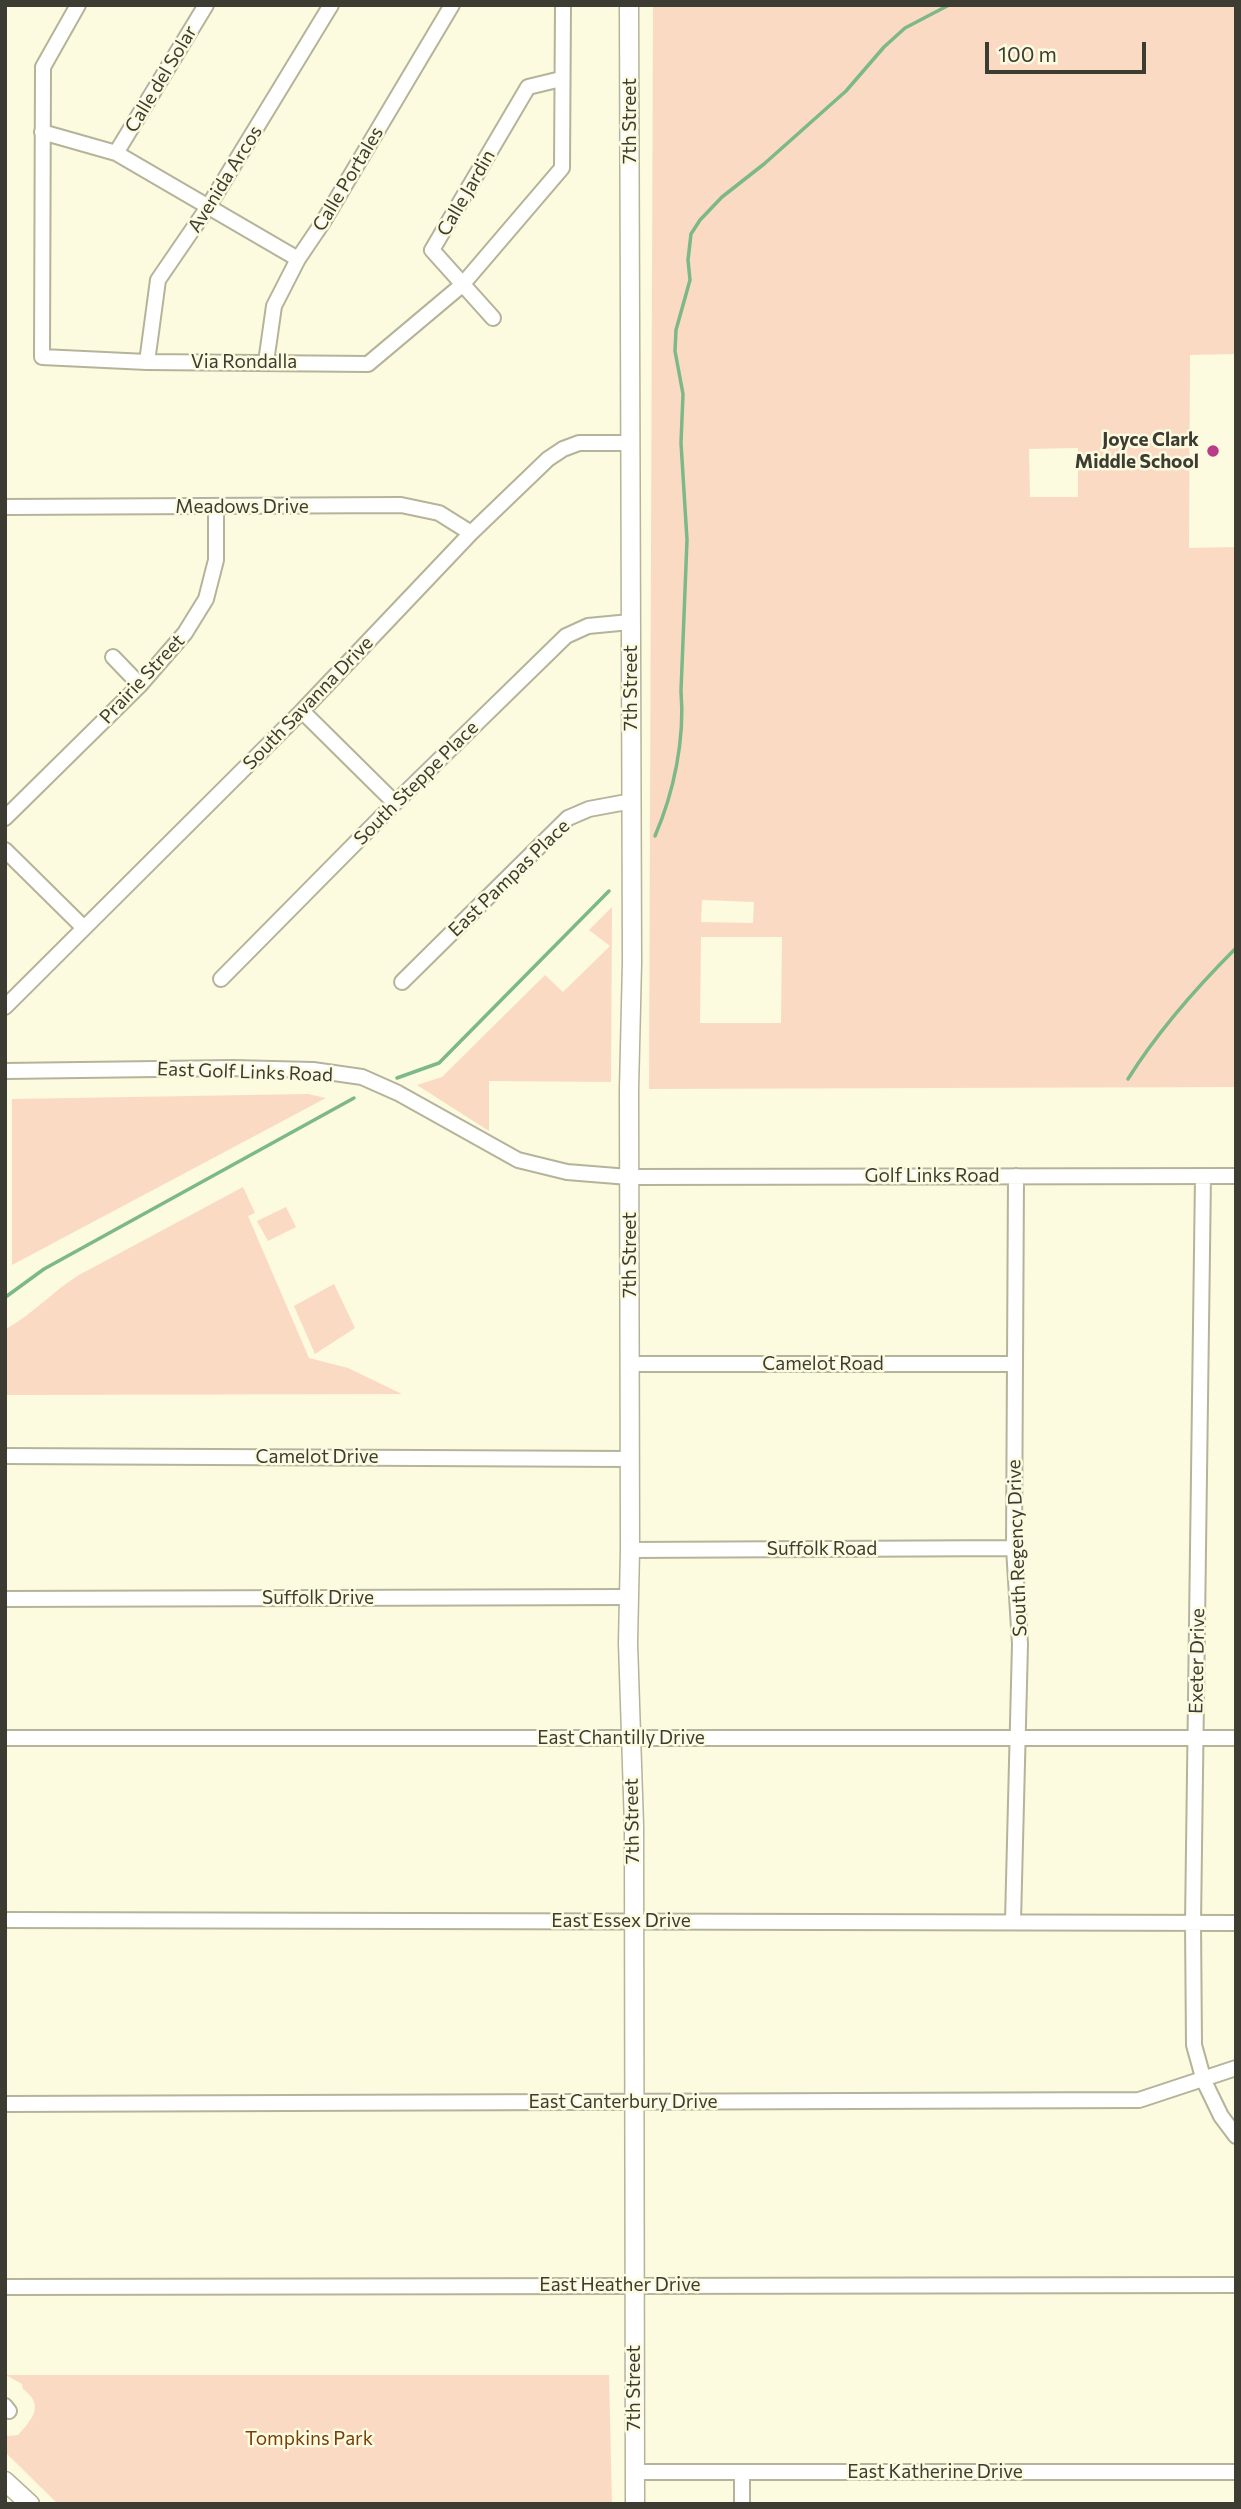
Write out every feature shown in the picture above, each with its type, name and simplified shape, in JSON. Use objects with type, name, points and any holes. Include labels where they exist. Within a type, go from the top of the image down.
[{"type":"main road","name":"7th Street","points":[[629,5],[632,801],[629,1738],[634,1826],[635,2504]]},
{"type":"main road","points":[[5,2481],[30,2504]]},
{"type":"street","name":"Via Rondalla","points":[[78,5],[43,67],[43,357],[147,362],[369,364],[462,285],[562,167],[563,5]]},
{"type":"street","name":"Calle del Solar","points":[[116,153],[206,5]]},
{"type":"street","name":"Avenida Arcos","points":[[147,362],[158,280],[208,208],[331,5]]},
{"type":"street","name":"Calle Portales","points":[[266,362],[274,306],[298,259],[323,222],[452,5]]},
{"type":"street","name":"Calle Jardin","points":[[493,318],[432,250],[528,87],[561,79]]},
{"type":"street","points":[[42,132],[116,153],[298,259]]},
{"type":"street","name":"South Savanna Drive","points":[[5,1007],[302,712],[471,533],[548,459],[579,443],[631,443]]},
{"type":"street","name":"Meadows Drive","points":[[5,507],[401,505],[439,513],[471,533]]},
{"type":"street","name":"Prairie Street","points":[[5,818],[141,685],[185,633],[206,599],[216,560],[216,507]]},
{"type":"street","name":"South Steppe Place","points":[[221,979],[395,803],[566,636],[588,626],[630,622]]},
{"type":"street","points":[[113,657],[141,685]]},
{"type":"street","points":[[302,712],[395,803]]},
{"type":"street","name":"East Pampas Place","points":[[402,982],[568,818],[589,809],[632,801]]},
{"type":"street","points":[[5,850],[84,928]]},
{"type":"street","name":"East Golf Links Road","points":[[5,1071],[233,1068],[313,1070],[362,1077],[398,1093],[518,1160],[567,1172],[629,1177]]},
{"type":"street","name":"South Regency Drive","points":[[1013,1921],[1020,1644],[1014,1548],[1016,1176]]},
{"type":"street","name":"Exeter Drive","points":[[1203,1176],[1193,1923],[1194,2045],[1204,2081],[1236,2136]]},
{"type":"street","name":"Golf Links Road","points":[[629,1177],[1236,1176]]},
{"type":"street","name":"Camelot Road","points":[[630,1364],[1015,1364]]},
{"type":"street","name":"Camelot Drive","points":[[5,1456],[629,1459]]},
{"type":"street","name":"Suffolk Road","points":[[631,1550],[1014,1548]]},
{"type":"street","name":"Suffolk Drive","points":[[5,1599],[630,1597]]},
{"type":"street","name":"East Chantilly Drive","points":[[5,1738],[1236,1738]]},
{"type":"street","name":"East Essex Drive","points":[[5,1920],[1236,1923]]},
{"type":"street","name":"East Canterbury Drive","points":[[5,2104],[1139,2100],[1204,2081],[1236,2068]]},
{"type":"street","name":"East Heather Drive","points":[[5,2287],[1236,2285]]},
{"type":"street","name":"East Katherine Drive","points":[[635,2472],[1236,2472]]},
{"type":"street","points":[[742,2472],[742,2504]]},
{"type":"green space","points":[[653,5],[1236,5],[1236,354],[1190,355],[1189,548],[1236,547],[1236,1087],[649,1089]],"holes":[[[1078,448],[1078,497],[1030,497],[1029,449]],[[702,900],[754,902],[753,923],[701,922]],[[701,937],[782,937],[781,1023],[700,1023]]]},
{"type":"green space","points":[[612,907],[611,1082],[489,1081],[489,1131],[417,1085],[442,1077],[545,975],[563,992],[610,946],[589,930]]},
{"type":"green space","points":[[308,1094],[326,1098],[12,1265],[12,1099]]},
{"type":"green space","points":[[243,1187],[255,1213],[248,1216],[309,1358],[348,1368],[402,1394],[5,1395],[6,1329],[79,1275]]},
{"type":"green space","points":[[286,1207],[296,1227],[268,1241],[257,1221]]},
{"type":"green space","points":[[334,1284],[355,1328],[315,1354],[294,1306]]},
{"type":"green space","name":"Tompkins Park","points":[[6,2375],[609,2375],[612,2504],[58,2504],[5,2452],[5,2433],[8,2436],[18,2435],[31,2418],[35,2407],[22,2384]]},
{"type":"waterway","points":[[655,836],[668,802],[680,746],[687,540],[681,443],[683,394],[675,351],[676,330],[690,280],[688,260],[691,234],[722,197],[764,164],[846,91],[884,47],[905,28],[949,5]]},
{"type":"waterway","points":[[397,1078],[439,1063],[609,891]]},
{"type":"waterway","points":[[1128,1079],[1178,1011],[1236,948]]},
{"type":"waterway","points":[[7,1296],[44,1269],[354,1098]]},
{"type":"place","name":"Joyce Clark Middle School","points":[[1213,451]]}]
